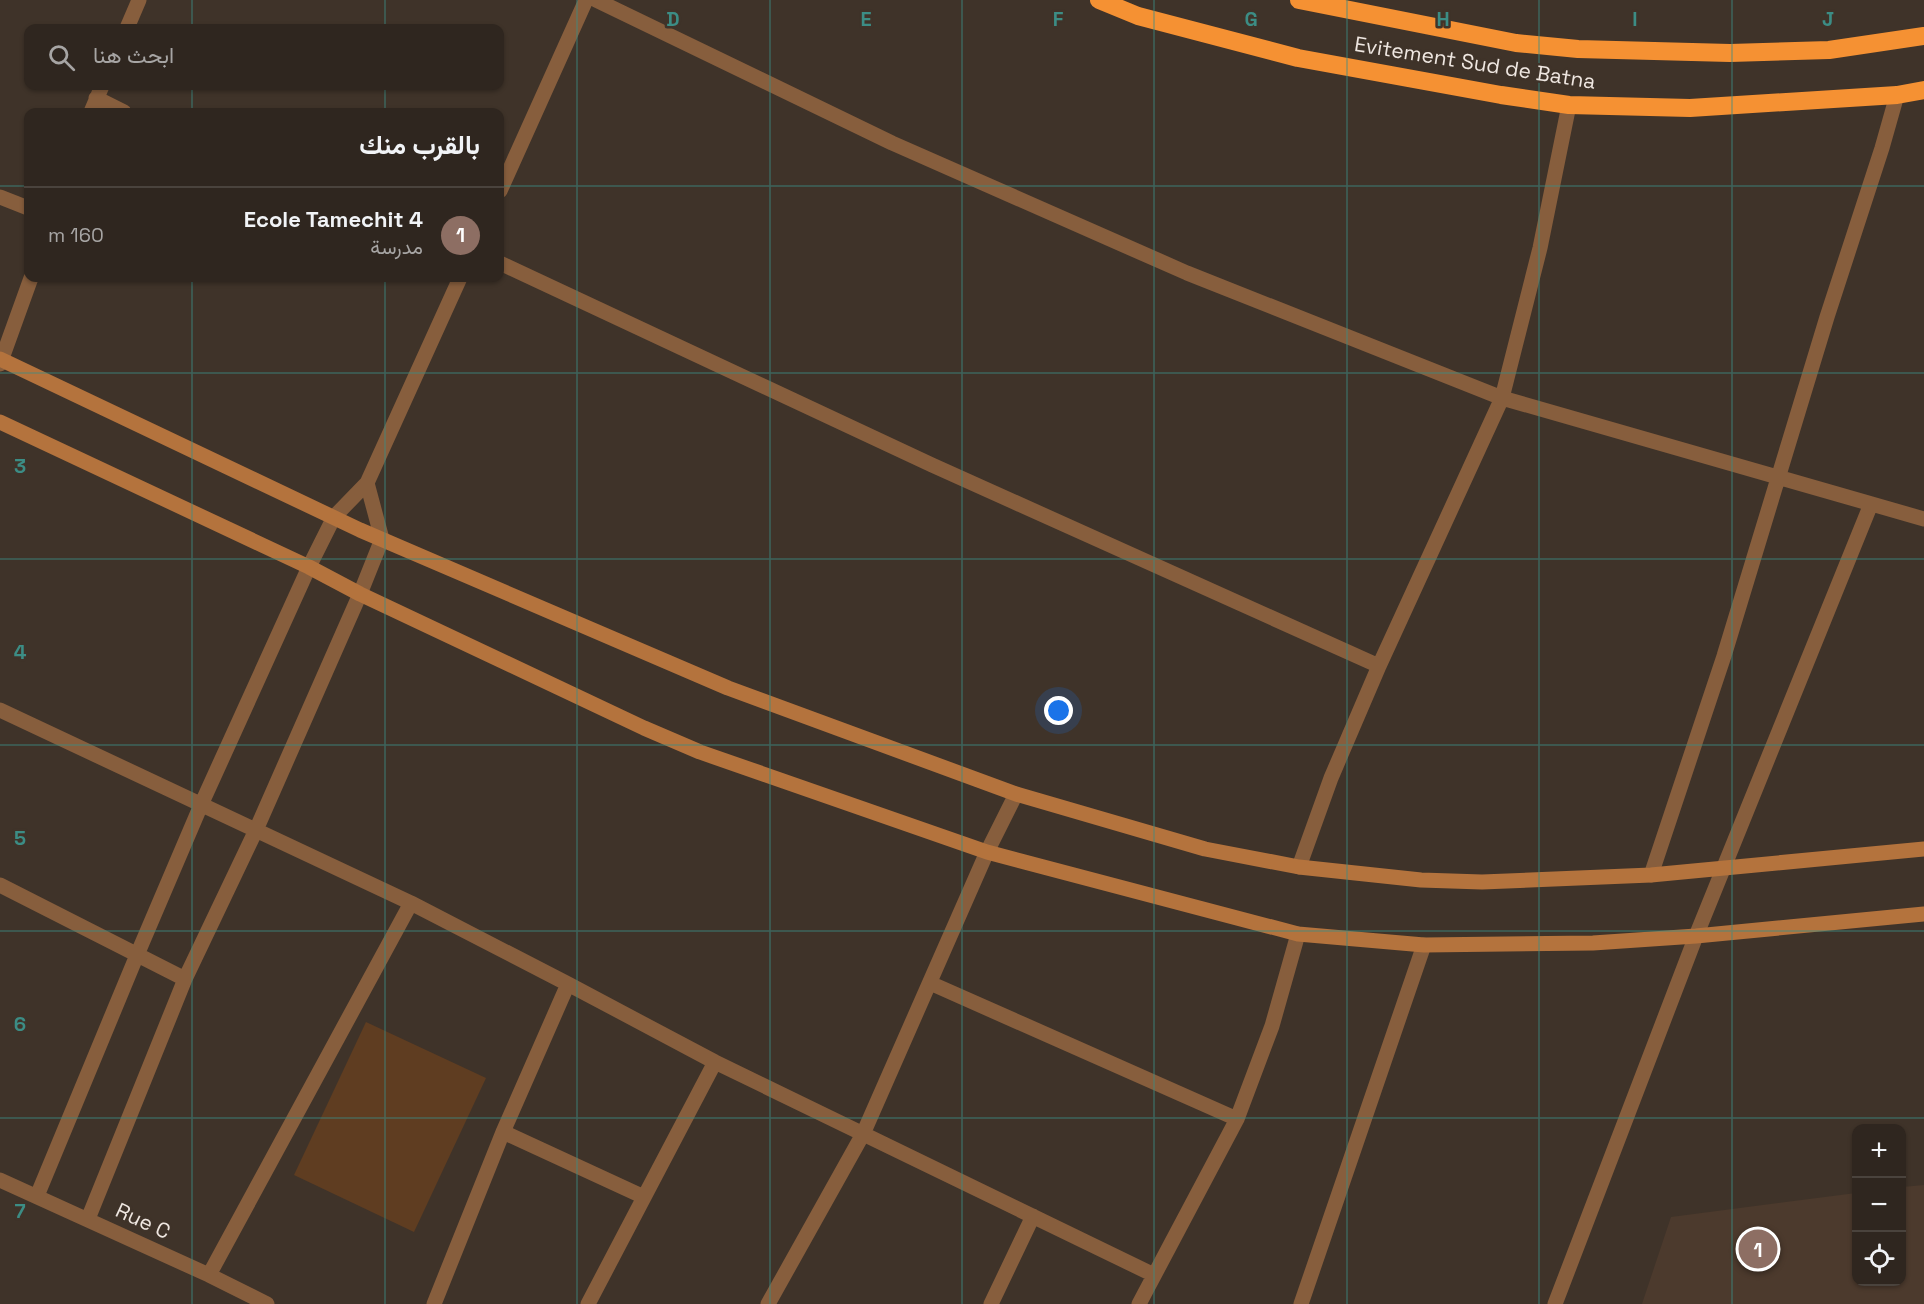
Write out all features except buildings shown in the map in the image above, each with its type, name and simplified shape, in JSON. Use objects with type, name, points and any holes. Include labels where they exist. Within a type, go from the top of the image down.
[{"type":"highway","name":"Evitement Sud de Batna","points":[[1099,0],[1138,16],[1298,58],[1569,105],[1690,108],[1897,95],[1924,90]]},
{"type":"highway","name":"Evitement Sud de Batna","points":[[1299,0],[1516,43],[1578,49],[1730,52],[1829,50],[1924,36]]},
{"type":"main road","points":[[1,361],[333,517],[728,688],[1016,794],[1205,849],[1299,867],[1421,880],[1482,882],[1651,875],[1924,849]]},
{"type":"main road","points":[[0,422],[644,728],[700,752],[987,852],[1299,934],[1424,945],[1593,943],[1696,936],[1924,914]]},
{"type":"street","points":[[129,24],[140,0]]},
{"type":"street","points":[[504,182],[586,0]]},
{"type":"street","points":[[596,0],[903,148],[1187,273],[1502,398],[1924,519]]},
{"type":"street","points":[[1651,875],[1724,656],[1897,95]]},
{"type":"street","points":[[96,99],[115,108]]},
{"type":"street","points":[[1299,867],[1331,778],[1379,666],[1502,398],[1540,248],[1569,105]]},
{"type":"street","points":[[0,197],[24,206]]},
{"type":"street","points":[[504,265],[932,465],[1379,666]]},
{"type":"street","points":[[1,361],[30,282]]},
{"type":"street","points":[[37,1196],[136,955],[309,567],[333,517],[367,483],[458,282]]},
{"type":"street","points":[[88,1219],[185,979],[256,830],[382,539],[367,483]]},
{"type":"street","points":[[1555,1304],[1696,936],[1871,504]]},
{"type":"street","points":[[0,710],[411,903],[715,1062],[1154,1275]]},
{"type":"street","points":[[768,1304],[863,1134],[987,852],[1016,794]]},
{"type":"street","points":[[0,885],[185,979]]},
{"type":"street","points":[[209,1275],[411,903]]},
{"type":"street","points":[[1139,1304],[1237,1119],[1272,1026],[1299,934]]},
{"type":"street","points":[[1300,1304],[1424,945]]},
{"type":"street","points":[[930,983],[1237,1119]]},
{"type":"street","points":[[434,1304],[503,1132],[568,984]]},
{"type":"street","points":[[588,1304],[715,1062]]},
{"type":"street","points":[[503,1132],[644,1197]]},
{"type":"street","name":"Rue C","points":[[0,1180],[209,1275],[267,1304]]},
{"type":"street","points":[[991,1304],[1033,1216]]},
{"type":"shaded area","points":[[366,1022],[486,1078],[414,1232],[294,1175]]},
{"type":"shaded area","points":[[1924,1185],[1924,1304],[1642,1304],[1671,1217],[1852,1194],[1852,1286],[1906,1286],[1906,1187]]},
{"type":"place","name":"Ecole Tamechit 4","points":[[1758,1249]]}]
